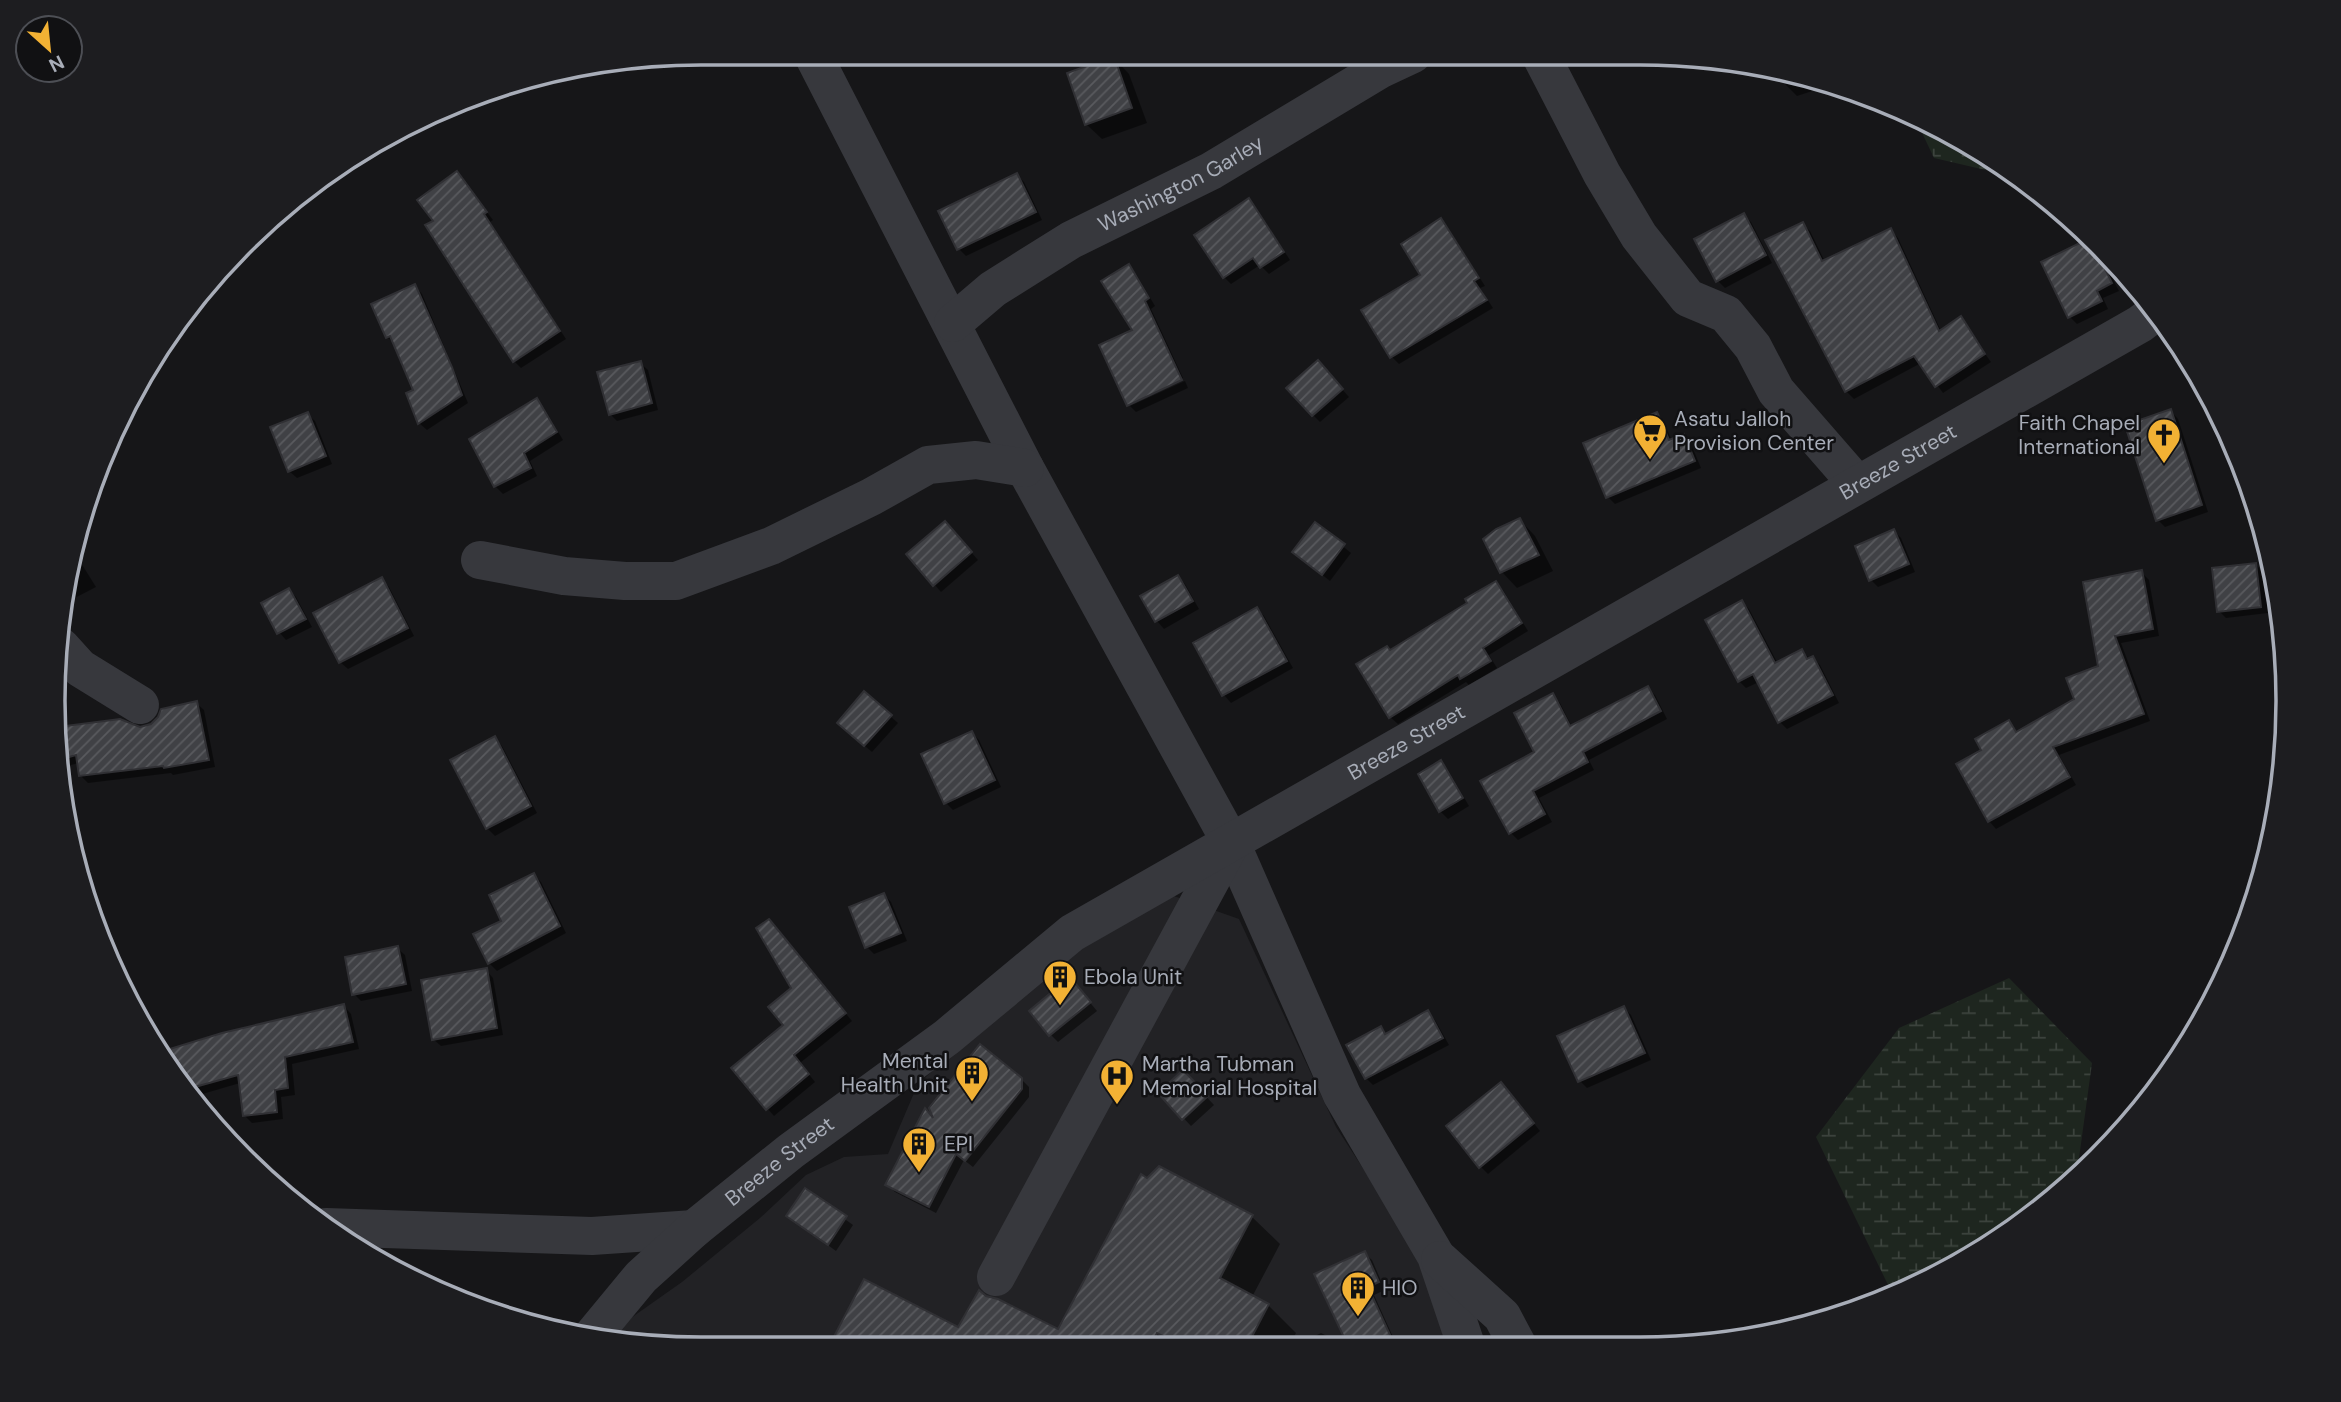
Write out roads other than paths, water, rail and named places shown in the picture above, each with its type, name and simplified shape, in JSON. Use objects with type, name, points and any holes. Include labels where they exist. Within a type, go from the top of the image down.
[{"type":"street","points":[[818,65],[953,323],[1025,468],[1231,843],[1342,1095],[1436,1256],[1463,1337]]},
{"type":"street","name":"Washington Garley","points":[[953,323],[993,289],[1071,240],[1211,171],[1390,65]]},
{"type":"street","points":[[1546,65],[1602,174],[1639,236],[1688,298],[1726,314],[1753,346],[1776,391],[1857,484]]},
{"type":"street","name":"Breeze Street","points":[[598,1329],[641,1277],[694,1229],[791,1151],[947,1037],[1072,933],[2148,318]]},
{"type":"street","points":[[480,560],[564,576],[625,581],[677,581],[771,547],[928,465],[976,460],[1025,468]]},
{"type":"street","points":[[67,653],[80,668],[140,705]]},
{"type":"street","points":[[996,1277],[1231,843]]},
{"type":"street","points":[[345,1228],[592,1236],[694,1229]]},
{"type":"street","points":[[1436,1256],[1502,1316],[1513,1337]]},
{"type":"place","name":"Asatu Jalloh Provision Center","points":[[1650,461]]},
{"type":"place","name":"Faith Chapel International","points":[[2164,465]]},
{"type":"place","name":"Ebola Unit","points":[[1060,1007]]},
{"type":"place","name":"Mental Health Unit","points":[[972,1103]]},
{"type":"place","name":"Martha Tubman Memorial Hospital","points":[[1117,1106]]},
{"type":"place","name":"EPI","points":[[919,1174]]},
{"type":"place","name":"HIO","points":[[1358,1318]]}]
